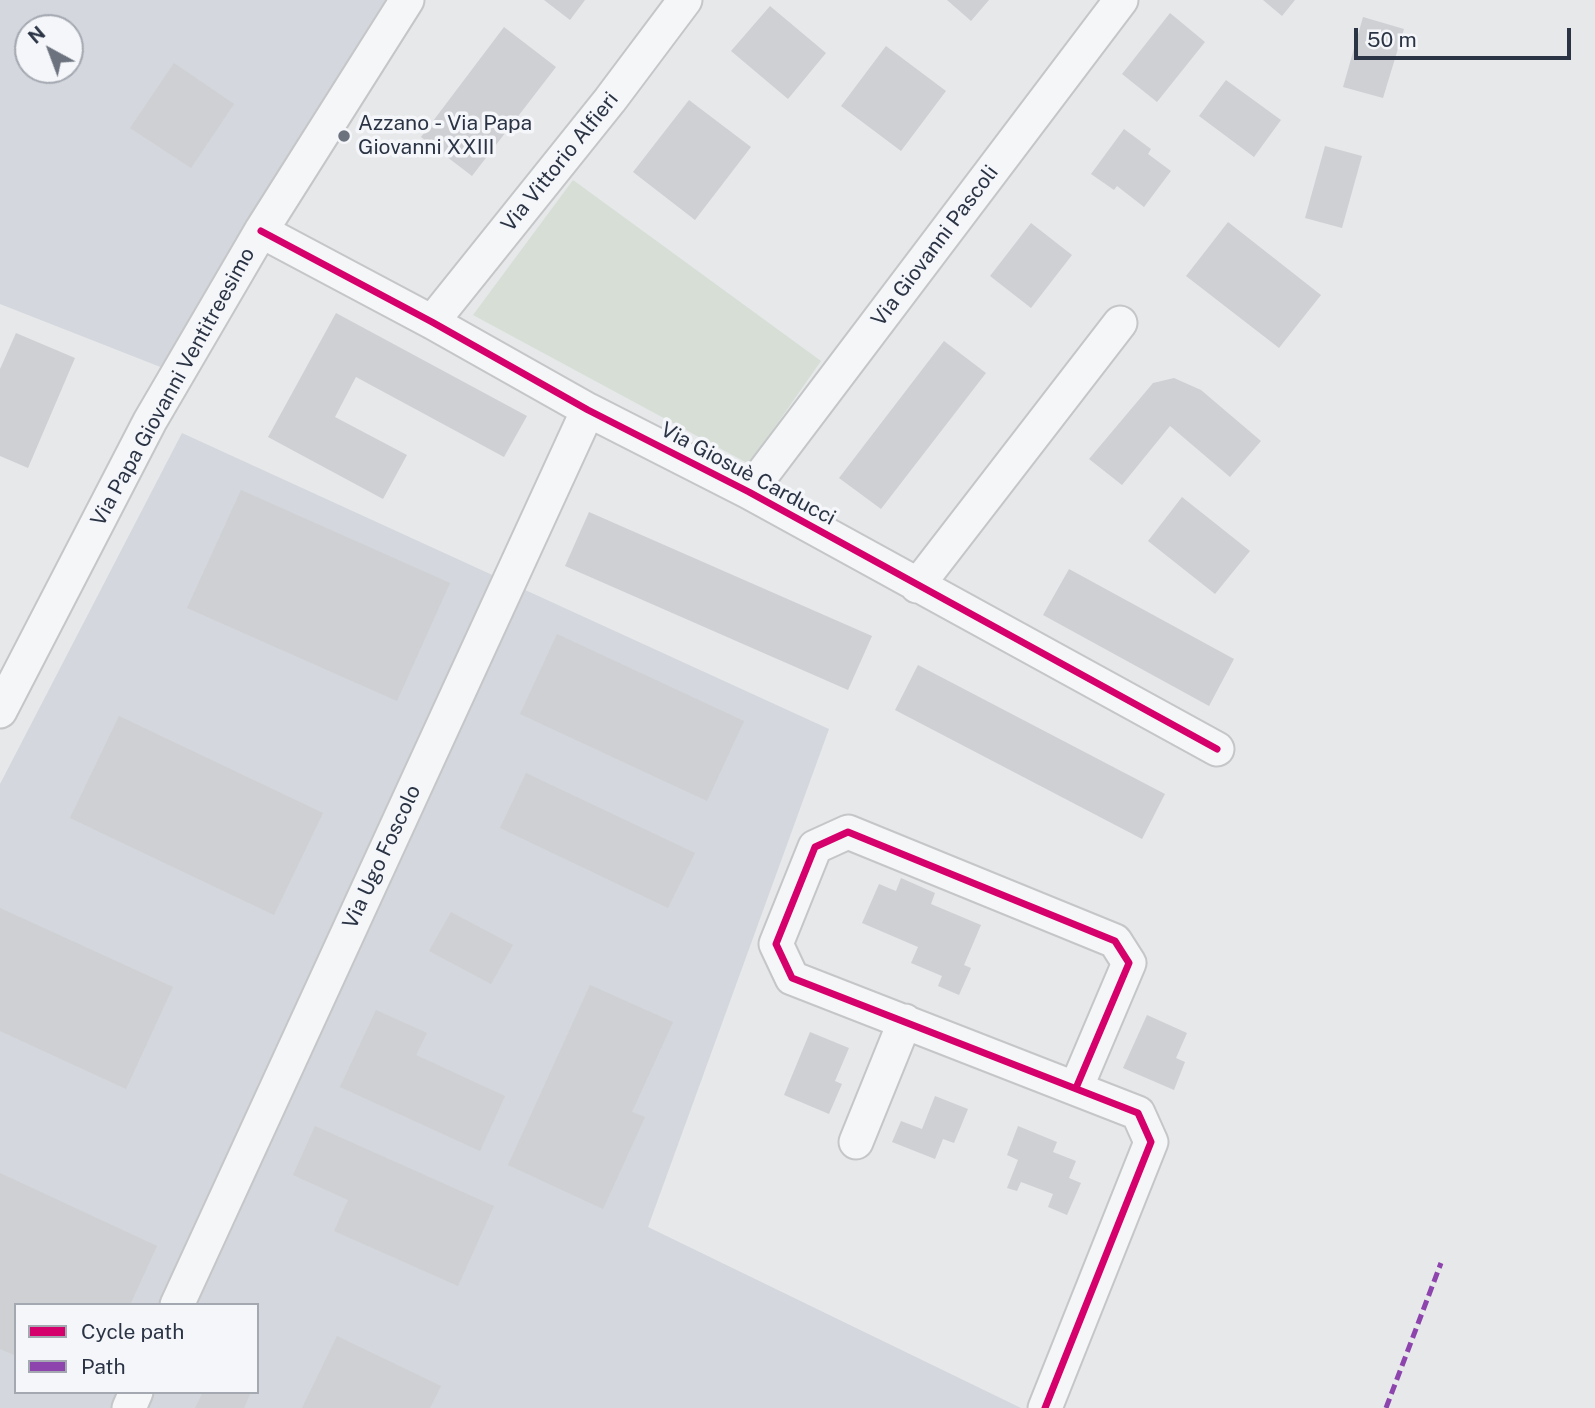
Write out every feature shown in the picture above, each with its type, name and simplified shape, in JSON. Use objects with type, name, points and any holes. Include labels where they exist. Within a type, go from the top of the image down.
[{"type":"street","name":"Via Papa Giovanni Ventitreesimo","points":[[0,711],[150,421],[261,231],[407,0]]},
{"type":"street","name":"Via Vittorio Alfieri","points":[[432,322],[610,100],[685,0]]},
{"type":"street","name":"Via Giovanni Pascoli","points":[[749,492],[1121,0]]},
{"type":"street","name":"Via Giosuè Carducci","points":[[261,231],[432,322],[588,410],[749,492],[1217,749]]},
{"type":"street","points":[[917,586],[1120,323]]},
{"type":"street","name":"Via Ugo Foscolo","points":[[178,1303],[588,410]]},
{"type":"street","points":[[1045,1408],[1151,1142],[1138,1113],[792,978],[776,944],[815,847],[848,832],[1115,941],[1129,963],[1076,1088]]},
{"type":"street","points":[[856,1142],[905,1021]]},
{"type":"shaded area","points":[[0,0],[394,0],[163,368],[0,304]]},
{"type":"shaded area","points":[[573,180],[821,361],[749,464],[473,315]]},
{"type":"shaded area","points":[[182,433],[829,729],[648,1227],[1021,1408],[0,1408],[0,784]]},
{"type":"building","points":[[544,0],[585,0],[570,20]]},
{"type":"building","points":[[947,0],[989,0],[971,21]]},
{"type":"building","points":[[1263,0],[1295,0],[1282,16]]},
{"type":"building","points":[[770,6],[826,53],[788,99],[731,51]]},
{"type":"building","points":[[1170,13],[1205,42],[1157,102],[1122,74]]},
{"type":"building","points":[[1363,17],[1404,29],[1383,98],[1343,87]]},
{"type":"building","points":[[504,27],[556,67],[472,176],[421,137]]},
{"type":"building","points":[[886,46],[946,91],[901,151],[841,106]]},
{"type":"building","points":[[174,63],[234,104],[191,168],[130,128]]},
{"type":"building","points":[[1226,80],[1281,120],[1254,157],[1199,116]]},
{"type":"building","points":[[689,100],[751,147],[695,220],[633,172]]},
{"type":"building","points":[[1124,129],[1151,149],[1148,154],[1171,171],[1144,207],[1117,186],[1114,190],[1091,174]]},
{"type":"building","points":[[1325,146],[1362,156],[1342,228],[1305,218]]},
{"type":"building","points":[[1228,222],[1321,295],[1279,348],[1186,276]]},
{"type":"building","points":[[1031,223],[1072,255],[1031,308],[990,276]]},
{"type":"building","points":[[336,313],[527,416],[504,457],[356,377],[335,417],[407,455],[383,499],[268,437]]},
{"type":"building","points":[[16,333],[75,358],[28,468],[0,456],[0,369]]},
{"type":"building","points":[[944,341],[986,373],[881,509],[839,478]]},
{"type":"building","points":[[1174,378],[1201,390],[1261,441],[1230,477],[1170,426],[1122,485],[1089,459],[1153,383]]},
{"type":"building","points":[[241,490],[450,583],[397,701],[187,608]]},
{"type":"building","points":[[1182,497],[1250,551],[1215,594],[1148,541]]},
{"type":"building","points":[[589,512],[872,636],[848,690],[565,566]]},
{"type":"building","points":[[1069,569],[1234,659],[1209,706],[1043,615]]},
{"type":"building","points":[[557,634],[744,721],[707,801],[520,714]]},
{"type":"building","points":[[918,665],[1165,794],[1142,839],[895,710]]},
{"type":"building","points":[[119,716],[323,813],[274,915],[70,818]]},
{"type":"building","points":[[526,773],[695,853],[668,908],[500,828]]},
{"type":"building","points":[[901,878],[935,893],[931,904],[981,925],[964,965],[971,968],[959,995],[938,986],[942,976],[911,963],[918,947],[862,923],[879,884],[896,891]]},
{"type":"building","points":[[0,908],[173,987],[126,1089],[0,1031]]},
{"type":"building","points":[[451,912],[513,945],[491,984],[429,951]]},
{"type":"building","points":[[590,985],[673,1022],[632,1112],[645,1117],[603,1209],[508,1165]]},
{"type":"building","points":[[376,1010],[427,1033],[416,1055],[505,1096],[480,1151],[340,1087]]},
{"type":"building","points":[[1147,1015],[1187,1033],[1176,1058],[1185,1062],[1174,1090],[1123,1068]]},
{"type":"building","points":[[810,1032],[849,1048],[835,1081],[842,1084],[829,1114],[784,1095]]},
{"type":"building","points":[[935,1096],[968,1109],[954,1143],[943,1139],[935,1159],[892,1142],[901,1121],[922,1129]]},
{"type":"building","points":[[315,1126],[494,1206],[458,1286],[334,1231],[348,1200],[293,1175]]},
{"type":"building","points":[[1018,1126],[1057,1142],[1053,1152],[1076,1161],[1069,1178],[1081,1183],[1067,1215],[1048,1207],[1053,1194],[1021,1182],[1017,1191],[1007,1188],[1018,1160],[1007,1155]]},
{"type":"building","points":[[0,1173],[157,1246],[131,1303],[14,1303],[14,1355],[0,1349]]},
{"type":"building","points":[[337,1336],[441,1386],[430,1408],[302,1408]]},
{"type":"building","points":[[202,1394],[250,1394],[244,1408],[195,1408]]},
{"type":"marked path","points":[[1386,1408],[1441,1263]]},
{"type":"cycle path","points":[[261,231],[432,322],[588,410],[749,492],[1217,749]]},
{"type":"cycle path","points":[[1045,1408],[1151,1142],[1138,1113],[792,978],[776,944],[815,847],[848,832],[1115,941],[1129,963],[1076,1088]]},
{"type":"place","name":"Azzano - Via Papa Giovanni XXIII","points":[[344,136]]}]
